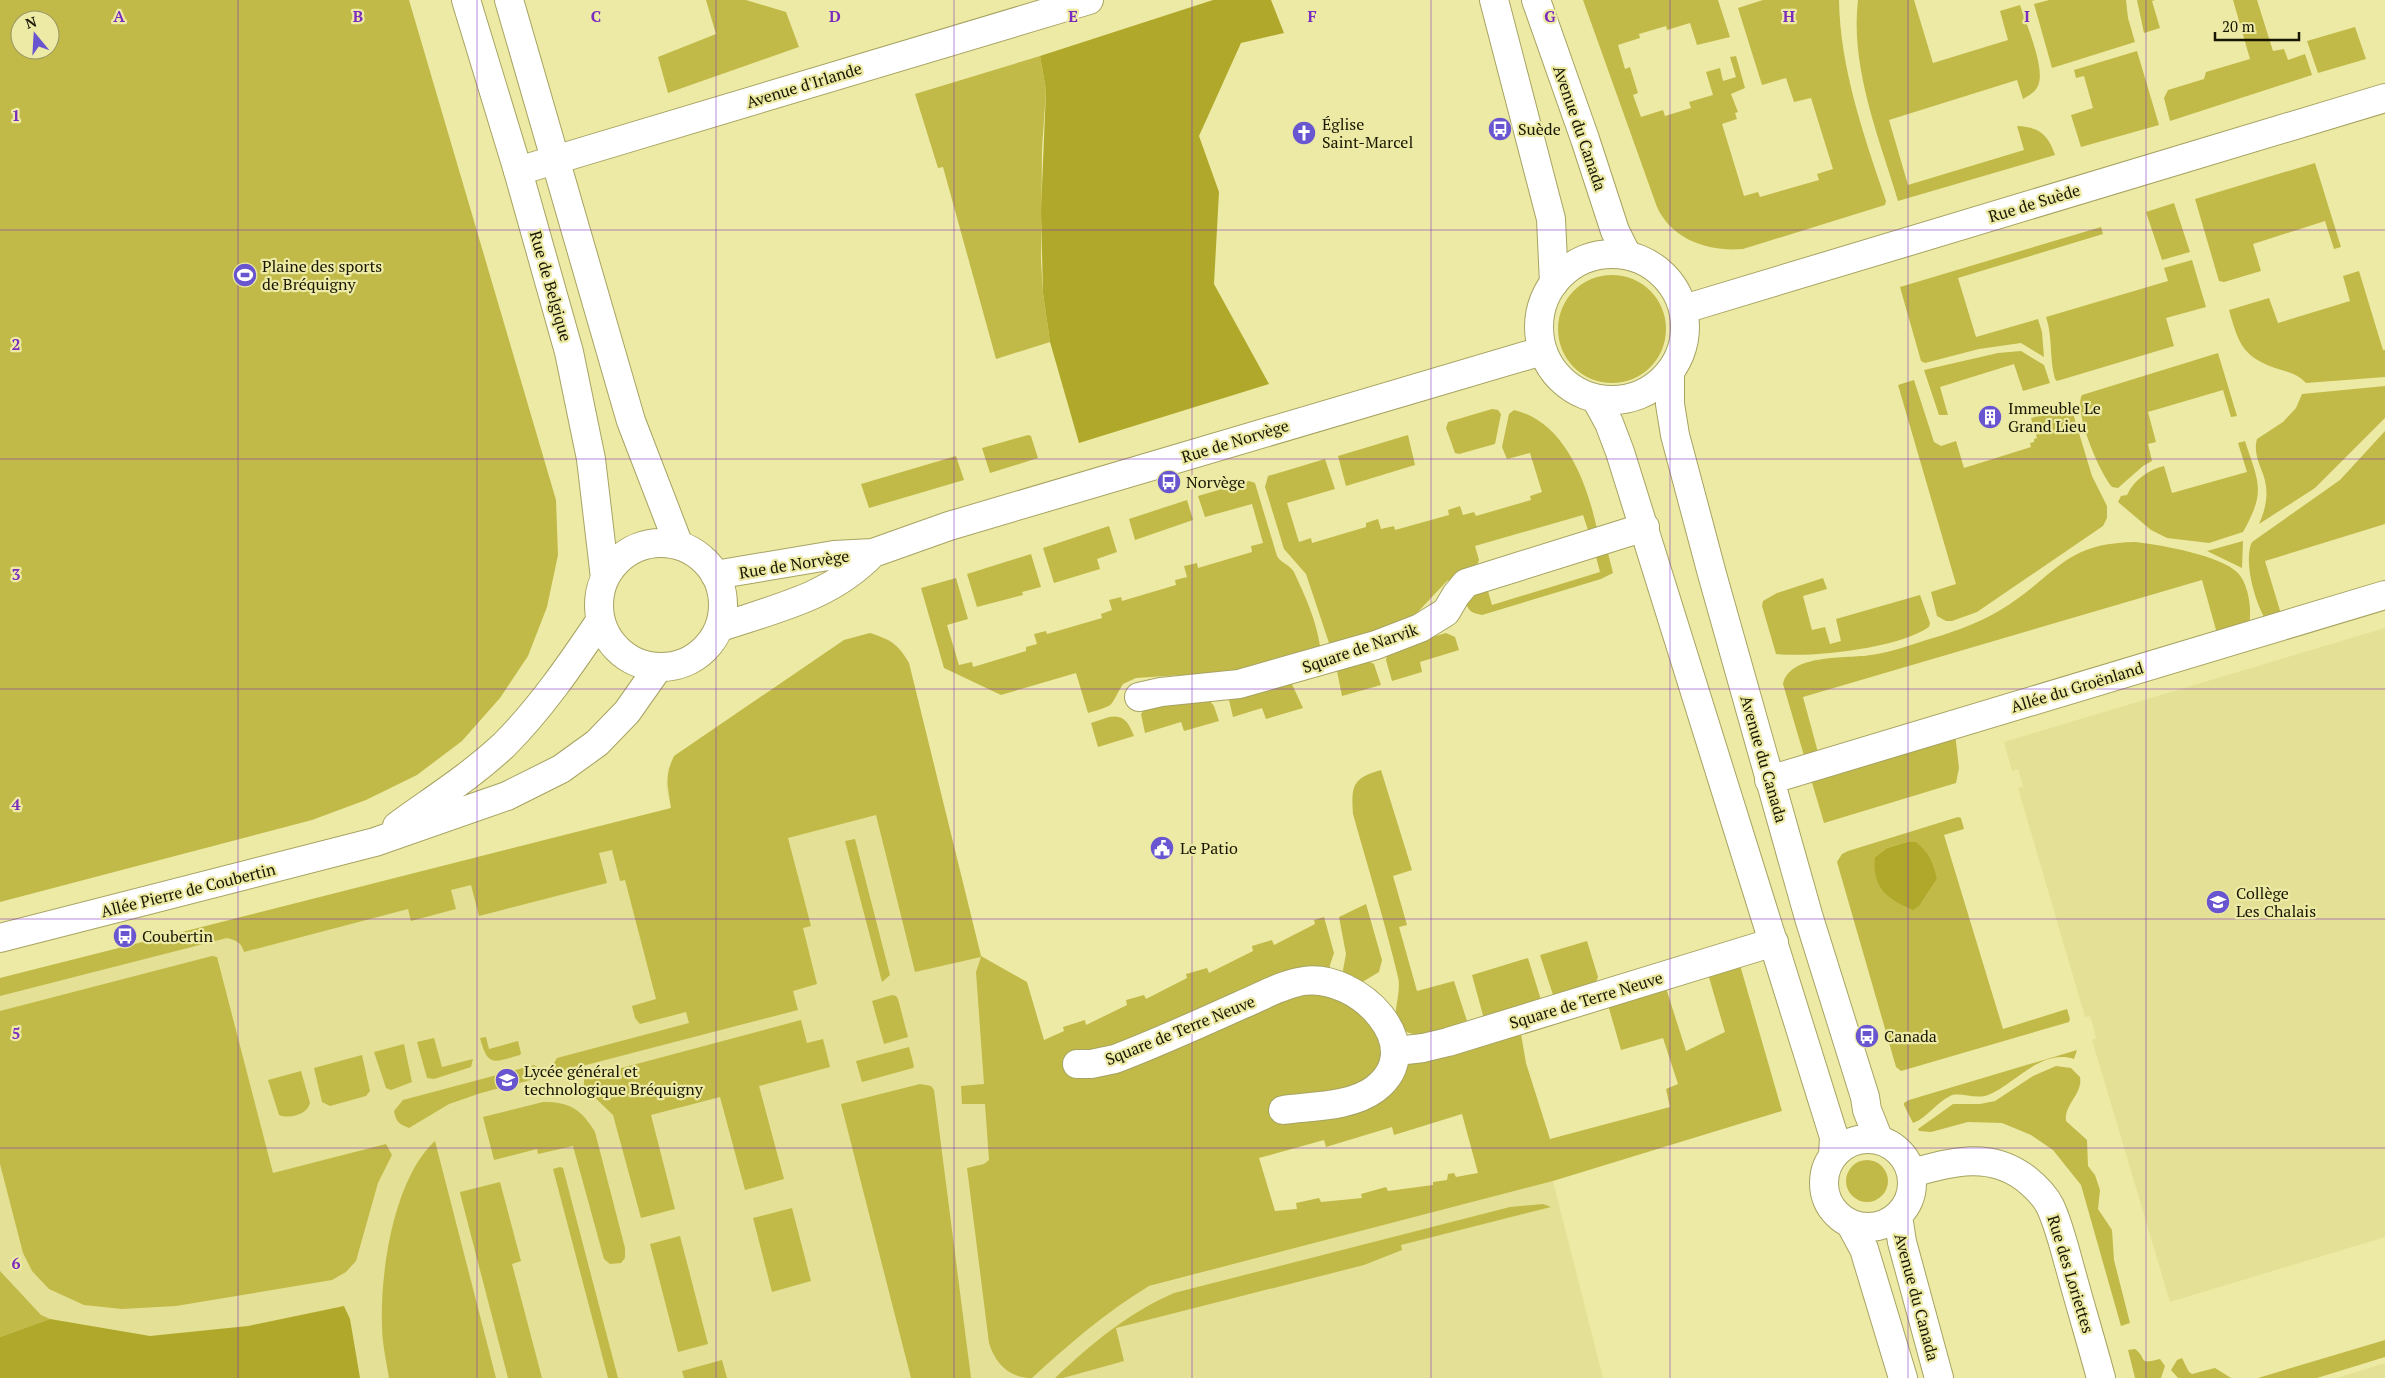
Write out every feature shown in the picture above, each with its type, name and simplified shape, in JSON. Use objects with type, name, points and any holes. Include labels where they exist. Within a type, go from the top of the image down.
[{"type":"street","name":"Rue de Belgique","points":[[466,0],[558,307],[584,417],[591,459],[605,578]]},
{"type":"street","points":[[509,0],[631,420],[678,543]]},
{"type":"street","points":[[1494,0],[1551,219],[1554,283]]},
{"type":"street","name":"Avenue du Canada","points":[[1536,0],[1615,231],[1627,255]]},
{"type":"street","name":"Avenue d'Irlande","points":[[518,172],[1078,2]]},
{"type":"street","name":"Rue de Suède","points":[[1684,309],[2385,98]]},
{"type":"street","points":[[1613,254],[1627,255],[1643,261],[1663,273],[1676,289],[1684,309],[1685,337],[1670,372],[1652,388],[1621,401],[1596,399],[1581,394],[1554,373],[1542,351],[1538,335],[1539,321],[1544,304],[1554,283],[1567,269],[1584,260],[1613,254]]},
{"type":"street","name":"Rue de Norvège","points":[[715,575],[770,568],[834,555],[873,553],[994,513],[1542,351]]},
{"type":"street","name":"Avenue du Canada","points":[[1670,372],[1670,404],[1676,435],[1769,780],[1809,918],[1866,1097],[1866,1110],[1879,1140]]},
{"type":"street","points":[[1596,399],[1609,423],[1645,527],[1834,1137],[1833,1155],[1824,1176],[1825,1193],[1836,1214],[1851,1225],[1864,1249],[1903,1378]]},
{"type":"street","name":"Square de Narvik","points":[[1139,697],[1168,691],[1239,684],[1376,645],[1420,628],[1446,612],[1456,594],[1466,583],[1645,527]]},
{"type":"street","points":[[648,542],[678,543],[699,555],[715,575],[723,600],[721,627],[707,650],[680,664],[658,668],[631,661],[610,641],[600,621],[599,598],[605,578],[619,557],[648,542]]},
{"type":"street","name":"Rue de Norvège","points":[[721,627],[822,592],[855,571],[873,553]]},
{"type":"street","name":"Allée du Groënland","points":[[1769,780],[2385,595]]},
{"type":"street","name":"Allée Pierre de Coubertin","points":[[375,842],[460,782],[503,745],[556,683],[600,621]]},
{"type":"street","name":"Allée Pierre de Coubertin","points":[[0,938],[375,842],[499,799],[561,768],[598,742],[627,712],[658,668]]},
{"type":"street","name":"Square de Terre Neuve","points":[[1077,1064],[1091,1064],[1115,1059],[1263,995],[1305,981],[1333,982],[1359,996],[1384,1021],[1390,1031],[1397,1051],[1423,1048],[1774,942]]},
{"type":"street","points":[[1283,1110],[1355,1099],[1375,1089],[1388,1074],[1397,1051]]},
{"type":"street","points":[[1833,1155],[1850,1143],[1866,1138],[1879,1140],[1888,1143],[1899,1151],[1912,1173],[1912,1194],[1898,1216],[1879,1226],[1851,1225]]},
{"type":"street","name":"Rue des Loriettes","points":[[1912,1173],[1965,1160],[1995,1162],[2016,1171],[2040,1191],[2056,1222],[2101,1378]]},
{"type":"street","name":"Avenue du Canada","points":[[1898,1216],[1902,1242],[1939,1378]]},
{"type":"shaded area","name":"Plaine des sports de Bréquigny","points":[[0,0],[409,0],[556,500],[558,555],[547,607],[528,656],[500,698],[462,741],[417,775],[366,800],[312,820],[0,902]]},
{"type":"shaded area","points":[[706,0],[746,0],[786,12],[799,47],[668,93],[658,57],[716,34]]},
{"type":"shaded area","points":[[1213,0],[1271,0],[1284,33],[1241,43],[1199,136],[1219,192],[1214,284],[1269,384],[1079,443],[1050,342],[1043,293],[1041,211],[1046,90],[1040,56]]},
{"type":"shaded area","points":[[1583,0],[1718,0],[1730,37],[1697,45],[1690,23],[1667,30],[1666,26],[1639,34],[1640,38],[1618,45],[1625,69],[1630,67],[1638,93],[1633,95],[1641,117],[1663,110],[1665,116],[1691,108],[1689,102],[1713,95],[1706,72],[1720,68],[1723,81],[1736,77],[1730,57],[1736,56],[1745,88],[1731,94],[1738,112],[1735,113],[1737,119],[1722,124],[1744,196],[1758,192],[1760,197],[1819,180],[1817,174],[1833,169],[1811,98],[1794,102],[1786,78],[1762,85],[1738,8],[1763,0],[1839,0],[1840,25],[1849,76],[1862,127],[1886,201],[1885,205],[1743,249],[1705,246],[1682,236],[1672,228],[1657,207]]},
{"type":"shaded area","points":[[1858,0],[1914,0],[1933,63],[2008,40],[2000,11],[2020,5],[2037,55],[2040,75],[2039,83],[2035,91],[2023,99],[2017,80],[1889,120],[1908,185],[2024,150],[2017,126],[2031,128],[2042,133],[2055,155],[1898,201],[1862,77],[1858,51]]},
{"type":"shaded area","points":[[2049,0],[2126,0],[2128,18],[2135,42],[2052,68],[2034,4]]},
{"type":"shaded area","points":[[2137,0],[2155,0],[2152,1],[2160,28],[2144,33]]},
{"type":"shaded area","points":[[2233,0],[2257,0],[2273,51],[2284,49],[2288,60],[2305,54],[2312,75],[2170,121],[2164,98],[2168,90],[2204,79],[2206,72],[2250,59]]},
{"type":"shaded area","points":[[2355,27],[2366,59],[2318,73],[2307,41]]},
{"type":"shaded area","points":[[2137,51],[2159,125],[2081,147],[2071,115],[2093,108],[2084,76],[2076,78],[2074,70]]},
{"type":"shaded area","points":[[1040,56],[1046,90],[1042,149],[1041,260],[1043,293],[1050,342],[996,359],[943,167],[938,168],[915,94]]},
{"type":"shaded area","points":[[2315,163],[2341,247],[2334,249],[2325,221],[2253,244],[2261,271],[2224,282],[2219,281],[2195,199]]},
{"type":"shaded area","points":[[2174,203],[2190,252],[2162,260],[2146,212]]},
{"type":"shaded area","points":[[2101,227],[2103,234],[1958,278],[1976,337],[2038,319],[2042,332],[2044,357],[2021,343],[1979,349],[1925,363],[1921,361],[1900,287]]},
{"type":"shaded area","points":[[2192,260],[2206,307],[2166,318],[2174,346],[2057,381],[2055,379],[2050,332],[2046,317],[2168,281],[2164,268]]},
{"type":"shaded area","points":[[2359,271],[2383,350],[2385,350],[2385,377],[2306,383],[2295,375],[2255,358],[2243,346],[2235,330],[2229,310],[2269,298],[2278,323],[2350,301],[2343,276]]},
{"type":"shaded area","points":[[1612,275],[1633,279],[1650,291],[1662,308],[1666,329],[1662,350],[1650,367],[1633,379],[1612,383],[1591,379],[1574,367],[1562,350],[1558,329],[1562,308],[1574,291],[1591,279]]},
{"type":"shaded area","points":[[2021,351],[2044,365],[2050,383],[2023,391],[2014,364],[1940,387],[1948,415],[1939,415],[1924,370],[1998,353]]},
{"type":"shaded area","points":[[2218,353],[2237,416],[2231,417],[2223,390],[2148,412],[2156,442],[2148,444],[2152,461],[2143,466],[2118,488],[2112,487],[2101,469],[2084,428],[2080,403],[2082,395]]},
{"type":"shaded area","points":[[1914,380],[1934,442],[1941,446],[1956,441],[1964,468],[2031,447],[2030,443],[2034,442],[2034,439],[2037,438],[2031,418],[2067,408],[2072,410],[2092,476],[2107,506],[2107,518],[2103,526],[1977,612],[1952,621],[1946,621],[1937,616],[1931,592],[1956,584],[1898,385]]},
{"type":"shaded area","points":[[2385,386],[2385,418],[2315,488],[2259,524],[2265,507],[2266,483],[2256,454],[2257,439],[2283,422],[2296,408],[2302,394]]},
{"type":"shaded area","points":[[1492,409],[1498,410],[1501,414],[1495,444],[1459,454],[1455,453],[1446,428],[1448,422]]},
{"type":"shaded area","points":[[1514,410],[1532,417],[1547,427],[1560,441],[1580,474],[1597,529],[1589,533],[1583,515],[1475,546],[1479,560],[1476,568],[1447,581],[1403,625],[1330,646],[1306,574],[1284,549],[1265,487],[1268,476],[1325,459],[1335,489],[1287,503],[1299,542],[1311,538],[1312,543],[1366,527],[1366,523],[1378,519],[1381,529],[1394,526],[1395,530],[1449,515],[1448,510],[1460,506],[1463,515],[1474,512],[1476,516],[1531,500],[1530,496],[1542,492],[1530,453],[1507,459],[1502,447],[1509,414]]},
{"type":"shaded area","points":[[2385,431],[2385,524],[2265,561],[2282,617],[2266,620],[2254,593],[2249,559],[2252,542],[2340,480]]},
{"type":"shaded area","points":[[1028,435],[1031,436],[1038,458],[990,473],[982,448]]},
{"type":"shaded area","points":[[1408,435],[1415,465],[1346,486],[1338,456]]},
{"type":"shaded area","points":[[2245,441],[2258,487],[2255,507],[2243,532],[2209,543],[2167,538],[2151,530],[2118,502],[2121,496],[2127,495],[2142,476],[2164,466],[2172,493],[2247,472],[2238,443]]},
{"type":"shaded area","points":[[956,456],[964,480],[869,508],[861,484]]},
{"type":"shaded area","points":[[1249,481],[1255,483],[1277,556],[1294,572],[1306,599],[1318,636],[1320,646],[1317,650],[1229,672],[1136,678],[1123,684],[1111,704],[1088,713],[1076,673],[1001,695],[944,668],[921,588],[956,578],[968,619],[947,625],[959,665],[972,662],[973,667],[1026,651],[1026,647],[1037,644],[1034,634],[1046,631],[1047,634],[1102,618],[1101,614],[1112,610],[1109,600],[1121,597],[1122,601],[1176,585],[1175,580],[1187,577],[1184,566],[1197,563],[1198,568],[1252,552],[1251,546],[1263,543],[1252,504],[1205,517],[1198,496]]},
{"type":"shaded area","points":[[1187,500],[1193,520],[1135,540],[1129,519]]},
{"type":"shaded area","points":[[1109,526],[1117,552],[1097,559],[1100,569],[1054,583],[1043,548]]},
{"type":"shaded area","points":[[2243,541],[2242,568],[2207,551]]},
{"type":"shaded area","points":[[2136,542],[2204,556],[2218,561],[2238,573],[2245,584],[2250,605],[2249,625],[2218,637],[2202,580],[1803,697],[1819,756],[1805,759],[1783,684],[1788,674],[1796,667],[1821,659],[1887,652],[1963,628],[1992,615],[2010,604],[2079,553],[2094,547]]},
{"type":"shaded area","points":[[1607,549],[1613,573],[1601,579],[1482,615],[1471,612],[1468,608],[1466,602],[1486,584],[1492,605],[1600,572],[1595,553]]},
{"type":"shaded area","points":[[1031,554],[1041,587],[1022,592],[1023,595],[977,607],[967,574]]},
{"type":"shaded area","points":[[1823,578],[1827,589],[1803,596],[1812,630],[1825,627],[1830,644],[1841,641],[1836,619],[1920,595],[1930,623],[1929,627],[1898,641],[1855,650],[1833,653],[1776,654],[1762,606],[1763,601],[1777,593]]},
{"type":"shaded area","name":"Collège Les Chalais","points":[[2385,628],[2385,1237],[2170,1302],[2092,1040],[2096,1038],[2094,1029],[2090,1016],[2085,1017],[2018,788],[2023,786],[2018,769],[2012,771],[2004,742]]},
{"type":"shaded area","name":"Lycée général et technologique Bréquigny","points":[[870,633],[890,640],[901,650],[909,663],[981,956],[1074,1306],[1553,1181],[1603,1378],[0,1378],[0,978],[671,808],[666,787],[668,769],[674,756],[844,640]]},
{"type":"shaded area","points":[[870,633],[889,641],[897,647],[909,663],[981,956],[1027,982],[1044,1040],[1064,1031],[1063,1027],[1085,1020],[1086,1025],[1127,1005],[1126,1000],[1144,995],[1146,999],[1187,978],[1186,974],[1207,968],[1209,973],[1253,951],[1252,946],[1272,940],[1274,945],[1315,924],[1314,920],[1324,917],[1334,953],[1330,965],[1329,993],[1343,997],[1423,1058],[1520,1028],[1526,1063],[1550,1139],[1670,1107],[1666,1089],[1678,1084],[1663,1038],[1621,1050],[1608,1005],[1666,988],[1686,1051],[1725,1032],[1708,974],[1740,965],[1782,1111],[1553,1181],[1149,1286],[1088,1329],[1032,1378],[1016,1375],[1004,1368],[995,1357],[989,1343],[967,1168],[984,1164],[989,1160],[985,1104],[962,1104],[961,1086],[984,1084],[976,972],[981,957],[915,972],[876,815],[788,838],[811,926],[803,928],[817,984],[793,991],[798,1010],[563,1071],[554,1068],[557,1058],[689,1023],[686,1012],[640,1024],[635,1018],[632,1006],[656,999],[625,880],[620,881],[612,850],[599,853],[607,883],[479,916],[471,885],[451,890],[456,909],[411,921],[408,909],[244,952],[238,942],[227,938],[0,996],[0,978],[671,808],[668,776],[674,756],[844,640]],"holes":[[[1462,1114],[1478,1173],[1456,1177],[1454,1173],[1448,1174],[1447,1180],[1433,1182],[1433,1185],[1388,1191],[1386,1187],[1361,1194],[1362,1198],[1321,1202],[1319,1198],[1296,1203],[1297,1209],[1275,1211],[1259,1158],[1324,1140],[1326,1147],[1392,1127],[1394,1135]]]},
{"type":"shaded area","points":[[1446,633],[1455,637],[1459,650],[1420,662],[1422,672],[1392,681],[1386,660],[1387,654],[1408,644]]},
{"type":"shaded area","points":[[1364,659],[1374,664],[1381,685],[1342,696],[1337,671],[1339,668]]},
{"type":"shaded area","points":[[1291,682],[1303,708],[1266,719],[1262,708],[1233,717],[1228,696]]},
{"type":"shaded area","points":[[1209,700],[1214,706],[1219,721],[1184,731],[1181,722],[1145,733],[1141,714],[1148,705]]},
{"type":"shaded area","points":[[1109,717],[1119,717],[1126,721],[1134,736],[1098,747],[1091,723]]},
{"type":"shaded area","points":[[1955,733],[1959,768],[1956,783],[1824,823],[1810,776]]},
{"type":"shaded area","points":[[1381,770],[1412,870],[1393,876],[1407,925],[1399,927],[1417,991],[1454,981],[1468,1024],[1442,1032],[1422,1035],[1413,1034],[1405,1031],[1396,1021],[1399,990],[1398,977],[1353,814],[1353,796],[1356,784],[1365,776]]},
{"type":"shaded area","points":[[1958,817],[1961,818],[1964,829],[1944,835],[2003,1029],[2067,1009],[2069,1022],[1901,1071],[1896,1067],[1837,862],[1842,854]],"holes":[[[1907,842],[1937,879],[1920,905],[1875,857],[1887,848]]]},
{"type":"shaded area","points":[[855,839],[890,975],[882,982],[845,841]]},
{"type":"shaded area","points":[[1907,842],[1916,842],[1924,850],[1932,863],[1937,879],[1920,905],[1913,910],[1895,901],[1883,891],[1876,876],[1875,867],[1875,857],[1887,848]]},
{"type":"shaded area","points":[[1366,904],[1382,960],[1379,972],[1359,984],[1345,975],[1343,970],[1346,954],[1339,917]]},
{"type":"shaded area","points":[[1587,941],[1598,977],[1595,984],[1554,998],[1540,955]]},
{"type":"shaded area","points":[[212,956],[217,957],[273,1173],[386,1144],[392,1155],[378,1183],[356,1261],[346,1272],[332,1280],[176,1306],[122,1309],[84,1305],[49,1289],[32,1271],[23,1253],[0,1164],[0,1011]]},
{"type":"shaded area","points":[[1528,958],[1542,1003],[1484,1019],[1472,975]]},
{"type":"shaded area","points":[[892,995],[898,999],[908,1037],[884,1044],[872,1001]]},
{"type":"shaded area","points":[[801,1020],[807,1043],[823,1039],[830,1067],[759,1086],[784,1179],[745,1190],[720,1097],[651,1115],[675,1209],[641,1218],[613,1115],[584,1087],[584,1078]]},
{"type":"shaded area","points":[[486,1037],[489,1049],[518,1041],[521,1053],[504,1060],[493,1060],[486,1054],[480,1038]]},
{"type":"shaded area","points":[[434,1038],[442,1067],[473,1059],[471,1067],[434,1079],[427,1078],[417,1042]]},
{"type":"shaded area","points":[[404,1044],[412,1082],[391,1090],[386,1088],[374,1052]]},
{"type":"shaded area","points":[[909,1047],[913,1068],[862,1082],[856,1061]]},
{"type":"shaded area","points":[[2077,1050],[2074,1059],[2062,1057],[2039,1063],[1988,1095],[1978,1097],[1958,1094],[1950,1096],[1940,1102],[1923,1118],[1913,1123],[1904,1105],[1909,1100]]},
{"type":"shaded area","points":[[362,1055],[370,1091],[366,1096],[330,1106],[322,1102],[314,1068]]},
{"type":"shaded area","points":[[534,1065],[539,1068],[540,1074],[538,1078],[481,1093],[449,1104],[409,1128],[400,1124],[396,1118],[394,1111],[403,1100]]},
{"type":"shaded area","points":[[2056,1066],[2071,1068],[2080,1077],[2079,1089],[2068,1109],[2066,1121],[2087,1140],[2088,1166],[2095,1175],[2100,1190],[2098,1209],[2112,1230],[2114,1260],[2130,1323],[2121,1326],[2081,1185],[2053,1150],[2031,1135],[2002,1123],[1968,1122],[1931,1132],[1919,1131],[1918,1129],[1953,1104],[1980,1104],[1995,1101],[2033,1076]]},
{"type":"shaded area","points":[[301,1071],[310,1103],[308,1107],[297,1115],[279,1115],[268,1080]]},
{"type":"shaded area","points":[[920,1084],[931,1086],[934,1090],[971,1378],[911,1378],[841,1104]]},
{"type":"shaded area","points":[[543,1102],[561,1103],[574,1108],[580,1112],[595,1132],[625,1248],[625,1258],[621,1263],[610,1264],[604,1259],[573,1146],[538,1154],[537,1149],[494,1160],[483,1117]]},
{"type":"shaded area","points":[[435,1141],[496,1378],[389,1378],[383,1344],[382,1303],[387,1253],[392,1227],[409,1178],[421,1157]]},
{"type":"shaded area","points":[[1867,1160],[1882,1166],[1888,1181],[1882,1196],[1867,1202],[1852,1196],[1846,1181],[1852,1166]]},
{"type":"shaded area","points":[[563,1168],[618,1378],[608,1378],[553,1169]]},
{"type":"shaded area","points":[[500,1182],[521,1261],[512,1264],[542,1378],[508,1378],[461,1197],[460,1192]]},
{"type":"shaded area","points":[[1543,1204],[1551,1207],[1401,1245],[1402,1250],[1364,1265],[1116,1328],[1124,1361],[1063,1378],[1055,1378],[1111,1330],[1141,1310],[1174,1293],[1510,1207]]},
{"type":"shaded area","points":[[792,1208],[811,1281],[772,1292],[753,1218]]},
{"type":"shaded area","points":[[680,1236],[708,1344],[678,1352],[650,1244]]},
{"type":"shaded area","points":[[0,1271],[41,1315],[50,1319],[0,1337]]},
{"type":"shaded area","points":[[344,1306],[350,1319],[360,1378],[0,1378],[0,1337],[50,1319],[150,1336],[248,1326]]},
{"type":"shaded area","points":[[2385,1340],[2385,1357],[2317,1378],[2258,1378]]},
{"type":"shaded area","points":[[2135,1349],[2145,1361],[2160,1359],[2165,1366],[2161,1378],[2135,1378],[2128,1350]]},
{"type":"shaded area","points":[[2182,1358],[2192,1374],[2215,1368],[2231,1378],[2178,1378],[2171,1370],[2177,1360]]},
{"type":"shaded area","points":[[722,1360],[727,1378],[684,1378],[682,1371]]},
{"type":"shaded area","points":[[2385,1363],[2385,1378],[2337,1378]]},
{"type":"place","name":"Suède","points":[[1500,129]]},
{"type":"place","name":"Église Saint-Marcel","points":[[1304,133]]},
{"type":"place","name":"Plaine des sports de Bréquigny","points":[[245,275]]},
{"type":"place","name":"Immeuble Le Grand Lieu","points":[[1990,417]]},
{"type":"place","name":"Norvège","points":[[1169,482]]},
{"type":"place","name":"Le Patio","points":[[1162,848]]},
{"type":"place","name":"Collège Les Chalais","points":[[2218,902]]},
{"type":"place","name":"Coubertin","points":[[125,936]]},
{"type":"place","name":"Canada","points":[[1867,1036]]},
{"type":"place","name":"Lycée général et technologique Bréquigny","points":[[507,1080]]}]
